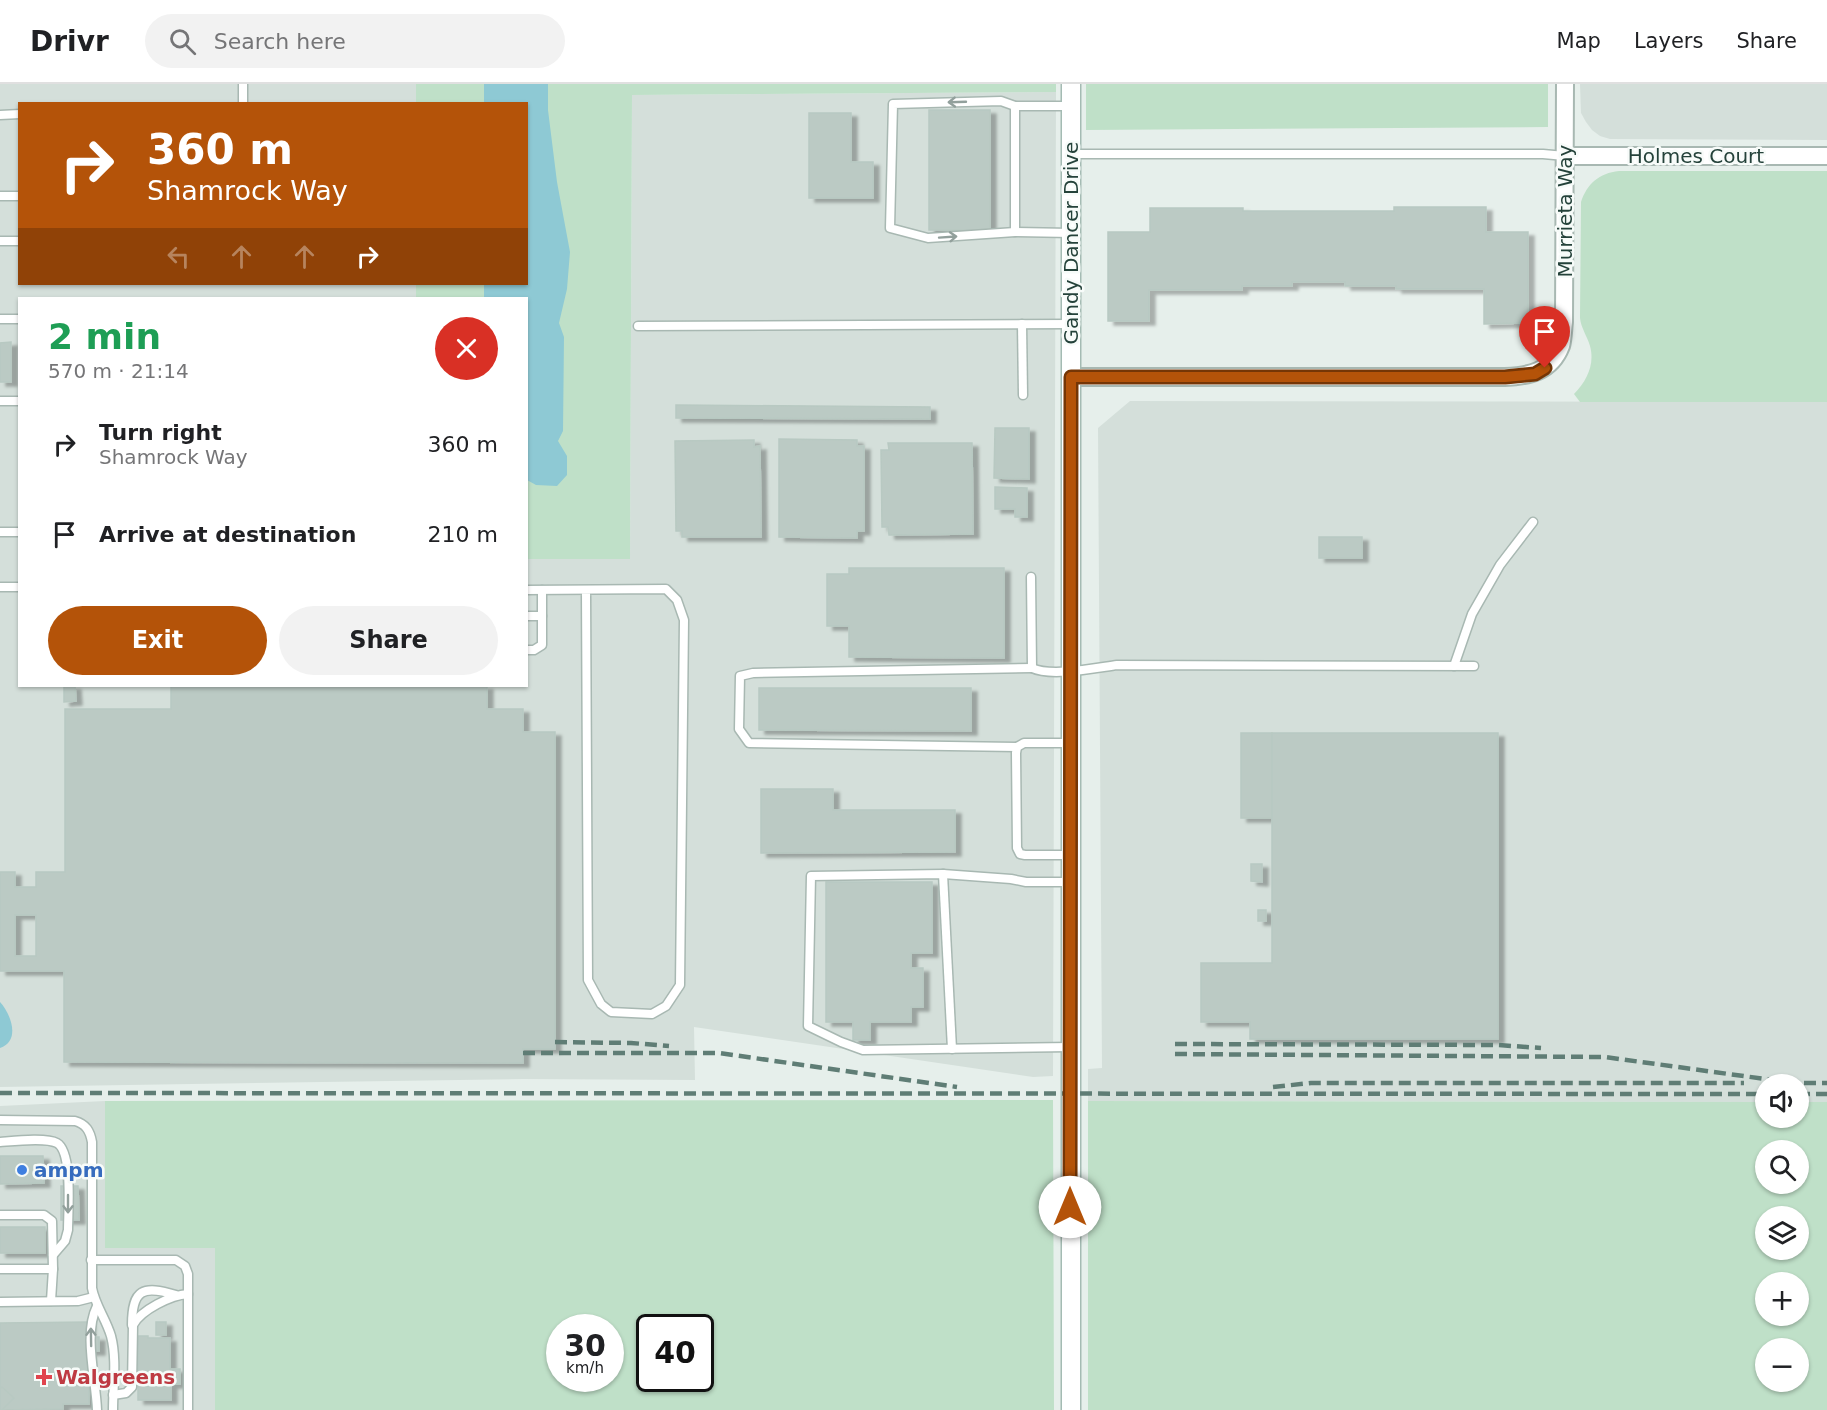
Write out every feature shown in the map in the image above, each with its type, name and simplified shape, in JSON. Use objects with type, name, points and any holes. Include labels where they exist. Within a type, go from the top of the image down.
[{"type":"street","name":"Gandy Dancer Drive","points":[[1071,84],[1071,1410]]},
{"type":"street","name":"Murrieta Way","points":[[1071,377],[1505,377],[1535,374],[1545,368],[1561,346],[1564,321],[1565,84]]},
{"type":"street","name":"Holmes Court","points":[[1565,156],[1827,156]]},
{"type":"lane","points":[[243,84],[243,102]]},
{"type":"lane","points":[[1071,106],[1015,106],[1001,101],[893,104],[890,228],[928,238],[1015,232],[1071,233]]},
{"type":"lane","points":[[1015,106],[1015,232]]},
{"type":"lane","points":[[0,115],[18,114]]},
{"type":"lane","points":[[1071,154],[1543,154],[1565,156]]},
{"type":"lane","points":[[0,196],[18,196]]},
{"type":"lane","points":[[0,242],[18,241]]},
{"type":"lane","points":[[0,319],[18,319]]},
{"type":"lane","points":[[1022,324],[1023,395]]},
{"type":"lane","points":[[638,326],[1071,324]]},
{"type":"lane","points":[[0,401],[18,401]]},
{"type":"lane","points":[[1454,666],[1472,614],[1500,566],[1533,522]]},
{"type":"lane","points":[[0,532],[18,532]]},
{"type":"lane","points":[[1032,577],[1032,668]]},
{"type":"lane","points":[[0,587],[18,587]]},
{"type":"lane","points":[[528,590],[666,589],[677,600],[684,620],[680,985],[666,1006],[652,1014],[611,1012],[601,1004],[588,980],[586,591]]},
{"type":"lane","points":[[528,650],[534,650],[542,645],[543,590]]},
{"type":"lane","points":[[528,616],[542,616]]},
{"type":"lane","points":[[1071,743],[1024,743],[1017,747],[749,743],[739,729],[740,676],[753,673],[1032,668],[1040,672],[1071,671],[1117,665],[1474,666]]},
{"type":"lane","points":[[1017,747],[1017,848],[1020,854],[1025,855],[1071,855]]},
{"type":"lane","points":[[943,874],[952,1049]]},
{"type":"lane","points":[[1070,1047],[863,1050],[840,1042],[808,1026],[811,876],[943,874],[1026,882],[1071,882]]},
{"type":"lane","points":[[0,1120],[81,1122],[90,1133],[95,1301],[91,1323],[92,1364],[97,1410]]},
{"type":"lane","points":[[0,1142],[48,1141],[59,1144],[63,1149],[67,1163],[68,1230],[64,1241],[53,1255]]},
{"type":"lane","points":[[0,1215],[44,1215],[52,1221],[51,1301]]},
{"type":"lane","points":[[92,1260],[176,1260],[185,1266],[188,1274],[188,1410]]},
{"type":"lane","points":[[0,1269],[53,1269]]},
{"type":"lane","points":[[113,1395],[126,1393],[132,1387],[132,1311],[137,1295],[149,1290],[176,1295],[188,1294]]},
{"type":"lane","points":[[132,1334],[136,1318],[176,1295]]},
{"type":"lane","points":[[0,1302],[95,1301]]},
{"type":"lane","points":[[95,1301],[106,1322],[113,1346],[113,1410]]},
{"type":"shaded area","points":[[0,84],[416,84],[416,102],[18,102],[18,285],[416,285],[416,297],[18,297],[18,687],[528,687],[528,558],[630,558],[632,95],[1056,92],[1053,1076],[1033,1077],[694,1027],[695,1080],[523,1079],[0,1087]]},
{"type":"shaded area","points":[[1580,84],[1827,84],[1827,140],[1610,139],[1592,130],[1581,113]]},
{"type":"shaded area","points":[[1130,401],[1827,402],[1827,1102],[1809,1102],[1809,1074],[1755,1074],[1755,1102],[1088,1101],[1088,1069],[1102,1068],[1098,428]]},
{"type":"shaded area","points":[[105,1101],[105,1245],[215,1247],[216,1410],[0,1410],[0,1106]]},
{"type":"green space","points":[[416,84],[1056,84],[1056,92],[632,95],[630,559],[528,559],[528,297],[416,297],[416,285],[528,285],[528,102],[416,102]]},
{"type":"green space","points":[[1086,84],[1548,84],[1548,127],[1086,130]]},
{"type":"green space","points":[[1619,171],[1827,171],[1827,402],[1580,402],[1574,394],[1583,384],[1591,366],[1590,346],[1580,318],[1581,202],[1590,185],[1605,174]]},
{"type":"green space","points":[[1053,1100],[1054,1410],[215,1410],[215,1248],[105,1248],[105,1101]]},
{"type":"green space","points":[[1088,1101],[1755,1102],[1755,1128],[1809,1128],[1809,1102],[1827,1102],[1827,1410],[1088,1410]]},
{"type":"water","points":[[484,84],[548,84],[548,110],[557,182],[570,252],[567,289],[559,323],[564,337],[563,431],[558,441],[567,456],[567,475],[557,486],[536,485],[528,481],[528,297],[484,297],[484,285],[528,285],[528,102],[484,102]]},
{"type":"water","points":[[0,1002],[8,1013],[12,1034],[6,1045],[0,1048]]},
{"type":"building","points":[[929,110],[990,110],[990,230],[929,230]]},
{"type":"building","points":[[809,113],[851,113],[851,162],[873,162],[873,198],[809,198]]},
{"type":"building","points":[[1394,207],[1486,207],[1486,232],[1528,232],[1528,323],[1484,324],[1484,289],[1396,289],[1396,286],[1345,286],[1345,282],[1292,282],[1292,286],[1242,286],[1242,290],[1149,290],[1149,321],[1108,321],[1108,232],[1150,232],[1150,208],[1243,208],[1243,211],[1394,211]]},
{"type":"building","points":[[11,342],[11,382],[0,382],[0,343]]},
{"type":"building","points":[[676,405],[930,407],[930,419],[676,418]]},
{"type":"building","points":[[995,428],[1029,428],[1029,479],[994,478]]},
{"type":"building","points":[[779,439],[857,440],[857,446],[864,446],[864,531],[857,531],[857,538],[779,537]]},
{"type":"building","points":[[754,440],[754,447],[760,446],[761,537],[682,537],[682,531],[676,531],[675,441]]},
{"type":"building","points":[[888,443],[972,443],[973,534],[889,535],[888,527],[882,527],[881,450],[889,450]]},
{"type":"building","points":[[995,487],[1027,488],[1027,517],[1015,517],[1015,509],[995,509]]},
{"type":"building","points":[[1319,537],[1362,537],[1362,558],[1319,558]]},
{"type":"building","points":[[849,568],[1004,568],[1004,658],[849,657],[849,626],[827,626],[827,574],[849,574]]},
{"type":"building","points":[[64,687],[75,687],[76,701],[64,702]]},
{"type":"building","points":[[171,687],[487,687],[487,709],[523,709],[523,732],[555,732],[555,1049],[523,1049],[523,1063],[64,1062],[64,971],[0,971],[0,872],[15,872],[15,887],[36,887],[36,872],[65,872],[65,709],[171,709]],"holes":[[[15,915],[36,915],[36,956],[15,956]]]},
{"type":"building","points":[[759,688],[971,688],[971,731],[759,730]]},
{"type":"building","points":[[1241,733],[1272,733],[1272,818],[1241,818]]},
{"type":"building","points":[[1272,733],[1498,733],[1498,1039],[1250,1039],[1250,1022],[1201,1022],[1201,963],[1272,963]]},
{"type":"building","points":[[761,789],[833,789],[833,810],[955,810],[955,852],[761,853]]},
{"type":"building","points":[[1251,864],[1262,864],[1262,882],[1251,881]]},
{"type":"building","points":[[826,882],[932,882],[932,953],[911,953],[911,968],[923,968],[923,1007],[911,1007],[911,1022],[870,1022],[870,1040],[853,1040],[853,1022],[826,1022]]},
{"type":"building","points":[[1258,910],[1266,910],[1266,921],[1258,921]]},
{"type":"building","name":"ampm","points":[[0,1156],[43,1156],[44,1183],[0,1184]]},
{"type":"building","points":[[61,1186],[78,1186],[79,1220],[61,1220]]},
{"type":"building","points":[[0,1227],[45,1227],[45,1253],[0,1253]]},
{"type":"building","name":"Walgreens","points":[[89,1322],[89,1337],[99,1337],[99,1351],[89,1351],[89,1404],[63,1404],[63,1409],[0,1410],[0,1323]]},
{"type":"building","points":[[156,1322],[166,1322],[166,1335],[156,1335]]},
{"type":"building","points":[[138,1336],[170,1338],[170,1369],[180,1369],[180,1384],[171,1384],[171,1400],[138,1400]]},
{"type":"building","points":[[2,1387],[14,1398],[0,1410],[0,1389]]},
{"type":"railway","points":[[555,1042],[669,1046]]},
{"type":"railway","points":[[1175,1044],[1498,1045],[1541,1048]]},
{"type":"railway","points":[[523,1053],[719,1053],[957,1087]]},
{"type":"railway","points":[[1175,1054],[1605,1057],[1755,1078]]},
{"type":"railway","points":[[1273,1087],[1311,1083],[1744,1083]]},
{"type":"railway","points":[[1809,1083],[1827,1083]]},
{"type":"railway","points":[[0,1093],[1755,1094]]},
{"type":"railway","points":[[1809,1094],[1827,1094]]},
{"type":"place","name":"ampm","points":[[22,1170]]},
{"type":"place","name":"Walgreens","points":[[44,1377]]},
{"type":"route","points":[[1070,1207],[1071,377],[1505,377],[1535,374],[1545,368]]}]
